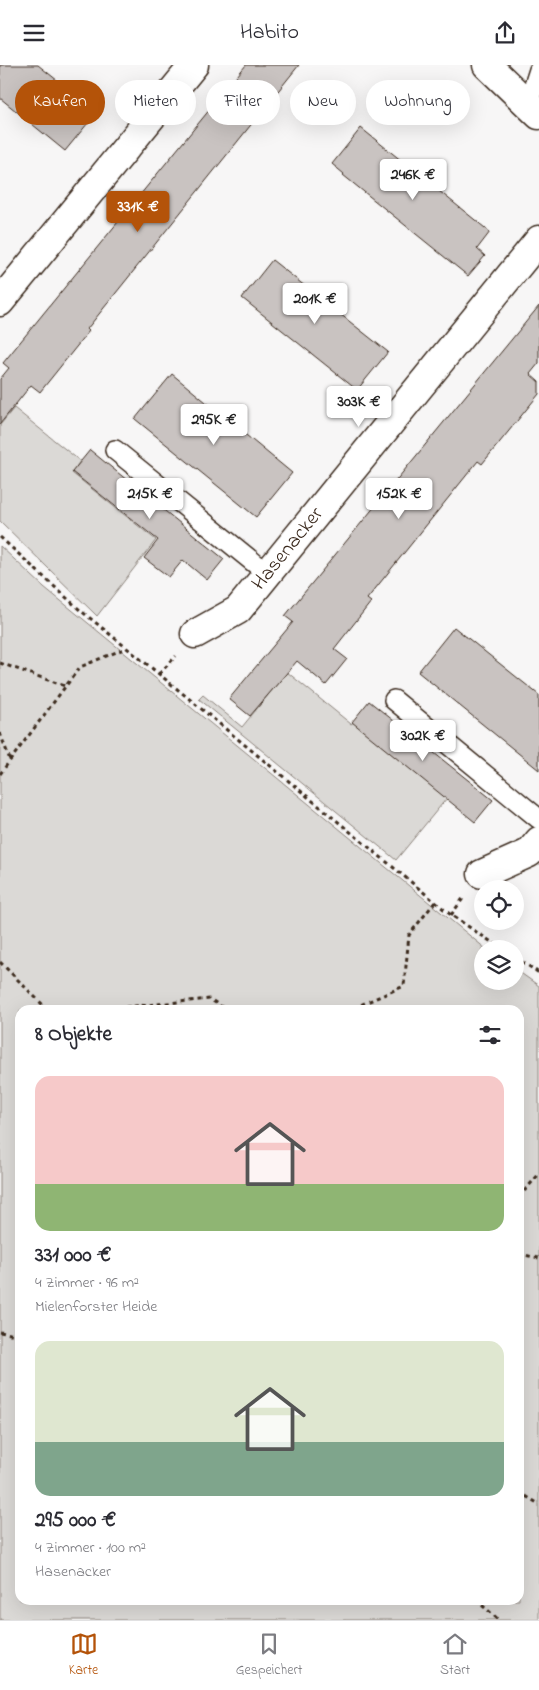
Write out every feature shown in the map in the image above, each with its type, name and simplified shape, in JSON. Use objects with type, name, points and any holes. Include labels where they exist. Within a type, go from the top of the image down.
[{"type":"street","points":[[0,302],[194,65]]},
{"type":"street","points":[[487,65],[534,109]]},
{"type":"street","name":"Hasenacker","points":[[195,635],[238,610],[539,240]]},
{"type":"street","points":[[482,874],[529,853],[539,841]]},
{"type":"lane","points":[[534,109],[539,70]]},
{"type":"lane","points":[[115,450],[268,574]]},
{"type":"lane","points":[[394,699],[539,819]]},
{"type":"path","points":[[0,537],[80,611],[451,915],[488,940]]},
{"type":"path","points":[[0,773],[80,667],[126,648]]},
{"type":"path","points":[[0,663],[65,686]]},
{"type":"path","points":[[0,733],[10,761]]},
{"type":"path","points":[[360,1005],[404,986],[409,935],[435,902]]},
{"type":"path","points":[[0,961],[43,1005]]},
{"type":"path","points":[[524,963],[539,973]]},
{"type":"path","points":[[147,1005],[210,999],[219,1005]]},
{"type":"path","points":[[524,1191],[539,1174]]},
{"type":"path","points":[[524,1255],[539,1258]]},
{"type":"path","points":[[0,1332],[15,1335]]},
{"type":"path","points":[[524,1495],[539,1504]]},
{"type":"path","points":[[482,1605],[499,1620]]},
{"type":"shaded area","points":[[14,408],[80,461],[72,473],[156,540],[97,616],[0,521],[0,425]]},
{"type":"shaded area","points":[[0,546],[44,587],[475,940],[474,990],[524,990],[524,975],[539,986],[539,1620],[0,1620]]},
{"type":"shaded area","points":[[287,672],[351,724],[354,722],[447,798],[396,860],[199,699],[203,695],[242,727]]},
{"type":"building","points":[[0,65],[38,65],[57,80],[15,80],[15,110],[0,98]]},
{"type":"building","points":[[246,65],[299,65],[280,89],[280,80],[234,80]]},
{"type":"building","points":[[206,114],[206,125],[251,125],[87,329],[89,331],[40,392],[31,385],[0,424],[0,379],[9,368],[3,363]]},
{"type":"building","points":[[33,125],[86,125],[65,151]]},
{"type":"building","points":[[361,128],[490,232],[477,249],[485,256],[468,276],[332,164]]},
{"type":"building","points":[[272,260],[388,352],[357,390],[242,298]]},
{"type":"building","points":[[539,306],[539,363],[530,374],[539,382],[539,394],[482,464],[478,461],[367,599],[371,602],[334,649],[347,659],[326,685],[297,661],[250,716],[229,699],[293,622],[285,616]]},
{"type":"building","points":[[172,374],[292,473],[256,517],[135,419]]},
{"type":"building","points":[[90,450],[224,559],[207,580],[183,560],[169,577],[144,558],[158,540],[72,472]]},
{"type":"building","points":[[454,627],[539,695],[539,770],[418,672]]},
{"type":"building","points":[[369,701],[493,800],[475,822],[352,722]]}]
